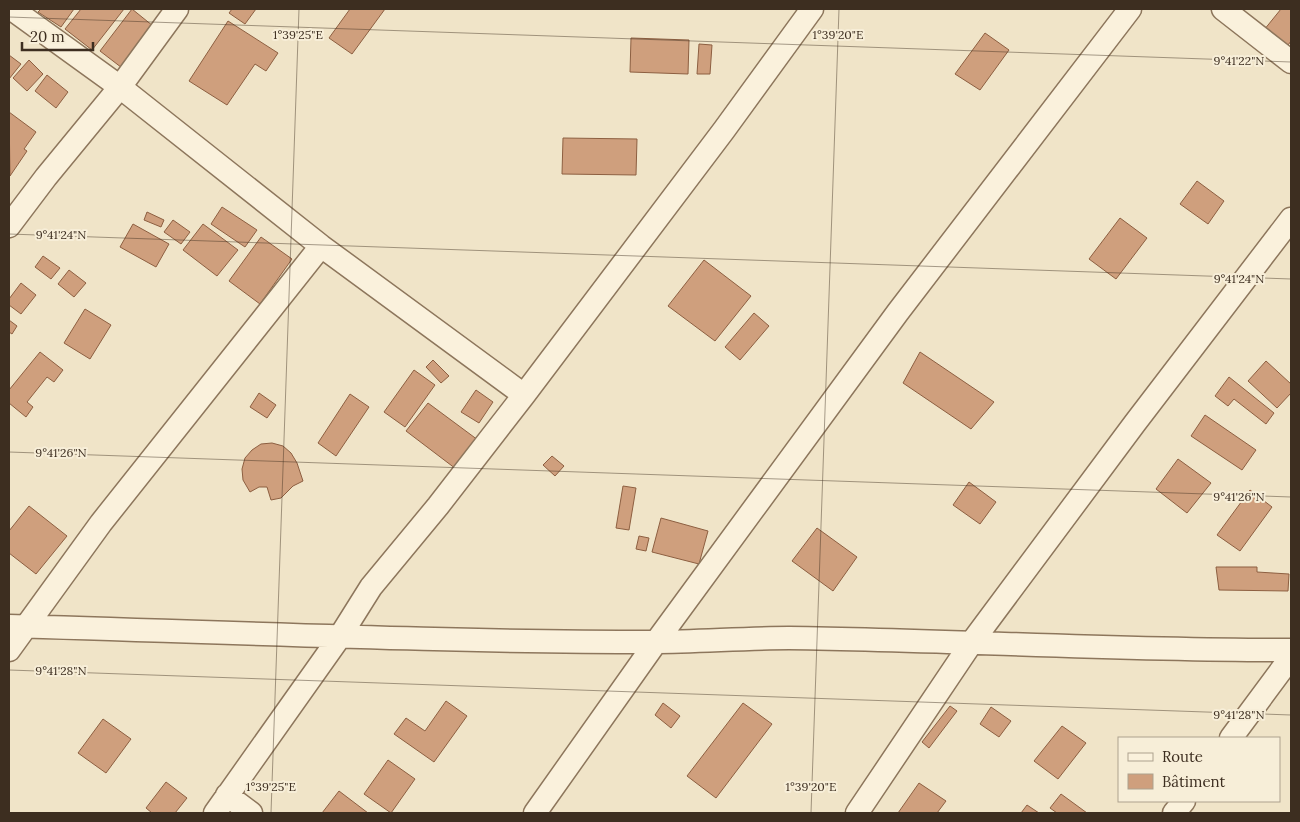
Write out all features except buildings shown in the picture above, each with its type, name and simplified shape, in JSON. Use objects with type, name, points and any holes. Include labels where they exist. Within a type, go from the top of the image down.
[{"type":"street","points":[[12,9],[120,88],[320,246],[524,395]]},
{"type":"street","points":[[9,226],[46,177],[120,88],[177,9]]},
{"type":"street","points":[[215,813],[339,638],[371,586],[438,506],[524,395],[724,130],[812,9]]},
{"type":"street","points":[[535,813],[656,642],[898,312],[1130,9]]},
{"type":"street","points":[[1223,9],[1291,62]]},
{"type":"street","points":[[857,813],[972,642],[1291,218]]},
{"type":"street","points":[[9,650],[17,626],[320,246]]},
{"type":"street","points":[[17,626],[339,638],[656,642],[786,638],[972,642],[1174,651],[1291,650]]},
{"type":"street","points":[[1232,737],[1291,657]]},
{"type":"street","points":[[228,795],[251,813]]},
{"type":"street","points":[[1174,813],[1183,802]]}]
